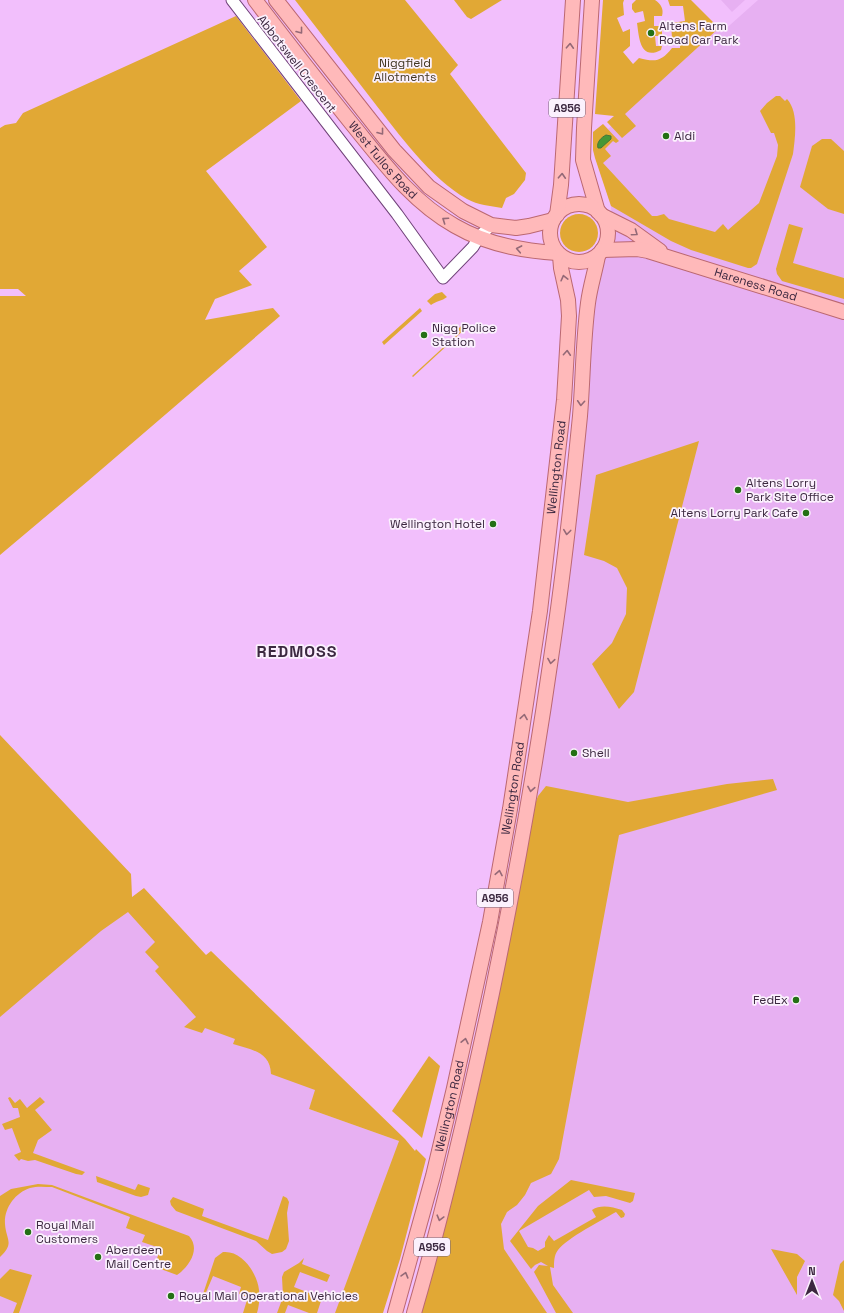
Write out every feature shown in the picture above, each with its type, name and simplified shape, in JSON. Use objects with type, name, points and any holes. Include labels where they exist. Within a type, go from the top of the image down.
[{"type":"main road","name":"West Tullos Road","points":[[255,0],[392,174],[424,205],[456,227],[480,237],[511,248],[559,254]]},
{"type":"main road","name":"West Tullos Road","points":[[276,0],[336,78],[413,172],[429,187],[462,211],[491,225],[503,228],[529,226],[555,218]]},
{"type":"main road","name":"A956","points":[[559,254],[552,246],[550,229],[555,218],[562,185],[573,0]]},
{"type":"main road","name":"A956","points":[[592,0],[583,160],[599,213],[606,223],[608,232],[606,241],[600,253]]},
{"type":"main road","points":[[555,218],[569,206],[576,205],[584,205],[599,213]]},
{"type":"main road","name":"Hareness Road","points":[[599,213],[632,230],[667,257]]},
{"type":"main road","name":"Hareness Road","points":[[600,253],[637,249],[648,251],[844,312]]},
{"type":"main road","points":[[559,254],[569,261],[579,262],[589,261],[600,253]]},
{"type":"main road","name":"Wellington Road","points":[[414,1313],[451,1176],[481,1050],[533,779],[561,582],[580,414],[588,302],[600,253]]},
{"type":"main road","name":"Wellington Road","points":[[395,1313],[432,1180],[453,1095],[490,922],[510,809],[540,611],[562,416],[569,316],[568,300],[559,254]]},
{"type":"street","name":"Abbotswell Crescent","points":[[232,0],[397,214],[443,278],[474,248],[480,237]]},
{"type":"street","points":[[480,237],[491,225]]},
{"type":"shaded area","points":[[721,0],[745,0],[732,12]]},
{"type":"shaded area","points":[[758,0],[844,0],[844,1313],[546,1313],[480,1216],[598,256],[613,248],[611,206],[593,150],[593,132],[603,124],[608,129],[718,29],[721,33]]},
{"type":"shaded area","points":[[606,135],[611,136],[611,139],[601,148],[598,148],[601,138]]},
{"type":"shaded area","points":[[0,735],[131,874],[132,898],[266,1058],[271,1069],[316,1090],[309,1109],[399,1141],[357,1313],[0,1313]]},
{"type":"green space","name":"Niggfield Allotments","points":[[295,0],[405,0],[458,65],[450,74],[526,173],[525,180],[514,194],[506,198],[502,208],[480,204],[467,199],[441,180],[428,168],[393,127]]},
{"type":"green space","points":[[454,0],[502,0],[471,19],[467,17]]},
{"type":"green space","points":[[603,0],[624,0],[624,15],[617,18],[623,32],[630,29],[630,46],[623,52],[633,64],[639,58],[657,60],[668,53],[672,48],[680,48],[680,38],[672,38],[671,23],[685,21],[683,6],[670,6],[668,0],[691,0],[719,28],[625,114],[636,126],[622,138],[607,122],[614,116],[595,114]]},
{"type":"green space","points":[[636,0],[655,0],[662,7],[662,16],[654,16],[654,26],[662,26],[662,36],[655,36],[656,46],[662,46],[661,50],[654,53],[645,50],[640,41],[637,23],[645,21],[643,11],[635,13],[632,9],[632,4]]},
{"type":"green space","points":[[236,16],[301,101],[206,171],[267,247],[239,271],[252,285],[215,299],[205,320],[273,308],[280,316],[0,555],[0,296],[26,296],[18,289],[0,289],[0,128],[5,125],[16,123],[23,113]]},
{"type":"green space","points":[[776,96],[780,96],[785,101],[787,99],[791,104],[795,118],[795,140],[793,154],[757,264],[751,268],[691,250],[671,241],[611,206],[593,150],[593,132],[603,124],[619,141],[616,143],[613,141],[605,149],[611,156],[603,163],[652,216],[664,214],[669,219],[715,232],[723,224],[728,230],[759,203],[777,156],[778,145],[774,133],[771,133],[760,111]]},
{"type":"green space","points":[[822,139],[831,139],[844,151],[844,214],[828,209],[800,187],[812,146]]},
{"type":"green space","points":[[575,214],[583,214],[593,219],[597,226],[597,240],[593,247],[583,252],[575,252],[565,247],[563,244],[560,237],[560,229],[565,219],[568,217]]},
{"type":"green space","points":[[789,224],[803,228],[793,263],[844,278],[844,299],[782,281],[777,274],[776,269]]},
{"type":"green space","points":[[442,292],[447,297],[431,305],[427,301],[435,294]]},
{"type":"green space","points":[[420,308],[422,311],[384,345],[382,342]]},
{"type":"green space","points":[[464,323],[466,328],[413,377],[412,376],[460,332],[458,329]]},
{"type":"green space","points":[[699,441],[634,692],[619,709],[592,664],[612,643],[626,614],[627,588],[617,568],[604,561],[584,555],[596,475]]},
{"type":"green space","points":[[0,735],[131,874],[132,897],[144,888],[206,955],[211,951],[405,1139],[415,1151],[416,1149],[426,1159],[400,1259],[383,1313],[335,1313],[399,1141],[309,1109],[315,1090],[271,1074],[270,1066],[263,1056],[253,1050],[233,1044],[235,1039],[205,1028],[202,1033],[184,1027],[196,1017],[155,971],[159,967],[145,952],[155,942],[128,912],[101,931],[0,1017]]},
{"type":"green space","points":[[773,779],[777,790],[619,835],[559,1159],[551,1174],[531,1183],[525,1195],[517,1205],[507,1212],[501,1224],[504,1249],[547,1313],[414,1313],[522,840],[538,796],[546,786],[628,802],[727,784]]},
{"type":"green space","points":[[429,1056],[440,1066],[422,1138],[392,1111]]},
{"type":"green space","points":[[10,1097],[15,1103],[20,1099],[27,1108],[40,1097],[45,1102],[35,1110],[52,1130],[38,1140],[33,1153],[85,1172],[82,1175],[35,1160],[28,1161],[21,1159],[19,1161],[14,1155],[21,1152],[12,1128],[5,1130],[2,1124],[20,1117],[18,1108],[13,1108],[8,1098]]},
{"type":"green space","points":[[96,1176],[135,1190],[138,1184],[150,1188],[148,1195],[141,1197],[136,1196],[97,1182]]},
{"type":"green space","points":[[571,1180],[635,1193],[633,1201],[630,1203],[606,1196],[594,1197],[589,1190],[519,1231],[528,1247],[538,1251],[545,1247],[545,1242],[549,1235],[554,1241],[596,1217],[592,1210],[595,1208],[610,1207],[622,1210],[625,1214],[624,1217],[621,1218],[616,1212],[569,1240],[558,1250],[555,1256],[554,1268],[550,1267],[553,1285],[573,1313],[556,1313],[534,1272],[539,1265],[548,1266],[541,1262],[531,1269],[510,1241],[538,1206]]},
{"type":"green space","points":[[38,1184],[52,1185],[189,1236],[194,1246],[192,1257],[186,1267],[177,1275],[158,1268],[150,1263],[156,1261],[159,1253],[156,1251],[157,1247],[142,1242],[145,1235],[126,1228],[130,1217],[52,1187],[33,1187],[25,1190],[15,1197],[6,1212],[5,1224],[8,1245],[5,1252],[0,1257],[0,1196],[11,1189]]},
{"type":"green space","points":[[283,1196],[287,1198],[289,1202],[287,1213],[289,1241],[286,1249],[282,1252],[272,1254],[256,1241],[176,1211],[171,1205],[170,1201],[173,1197],[204,1209],[202,1216],[268,1240]]},
{"type":"green space","points":[[771,1249],[797,1254],[805,1261],[797,1277],[797,1295]]},
{"type":"green space","points":[[223,1252],[230,1252],[236,1255],[252,1270],[258,1283],[259,1290],[257,1313],[243,1313],[248,1297],[239,1294],[241,1287],[213,1276],[204,1297],[202,1297],[215,1258]]},
{"type":"green space","points":[[304,1258],[302,1264],[330,1275],[327,1282],[300,1272],[294,1287],[322,1298],[317,1313],[309,1313],[288,1305],[285,1313],[277,1313],[283,1297],[282,1277],[284,1272],[299,1263]]},
{"type":"green space","points":[[844,1260],[844,1311],[839,1301],[833,1295],[840,1264]]},
{"type":"green space","points":[[10,1269],[32,1275],[19,1313],[13,1313],[17,1303],[0,1296],[0,1279]]},
{"type":"place","name":"Altens Farm Road Car Park","points":[[651,33]]},
{"type":"place","name":"Aldi","points":[[666,136]]},
{"type":"place","name":"Nigg Police Station","points":[[424,335]]},
{"type":"place","name":"Altens Lorry Park Site Office","points":[[738,490]]},
{"type":"place","name":"Altens Lorry Park Cafe","points":[[806,513]]},
{"type":"place","name":"Wellington Hotel","points":[[493,524]]},
{"type":"place","name":"Shell","points":[[574,753]]},
{"type":"place","name":"FedEx","points":[[796,1000]]},
{"type":"place","name":"Royal Mail Customers","points":[[28,1232]]},
{"type":"place","name":"Aberdeen Mail Centre","points":[[98,1257]]},
{"type":"place","name":"Royal Mail Operational Vehicles","points":[[171,1296]]},
{"type":"district","name":"REDMOSS","points":[[297,651]]}]
